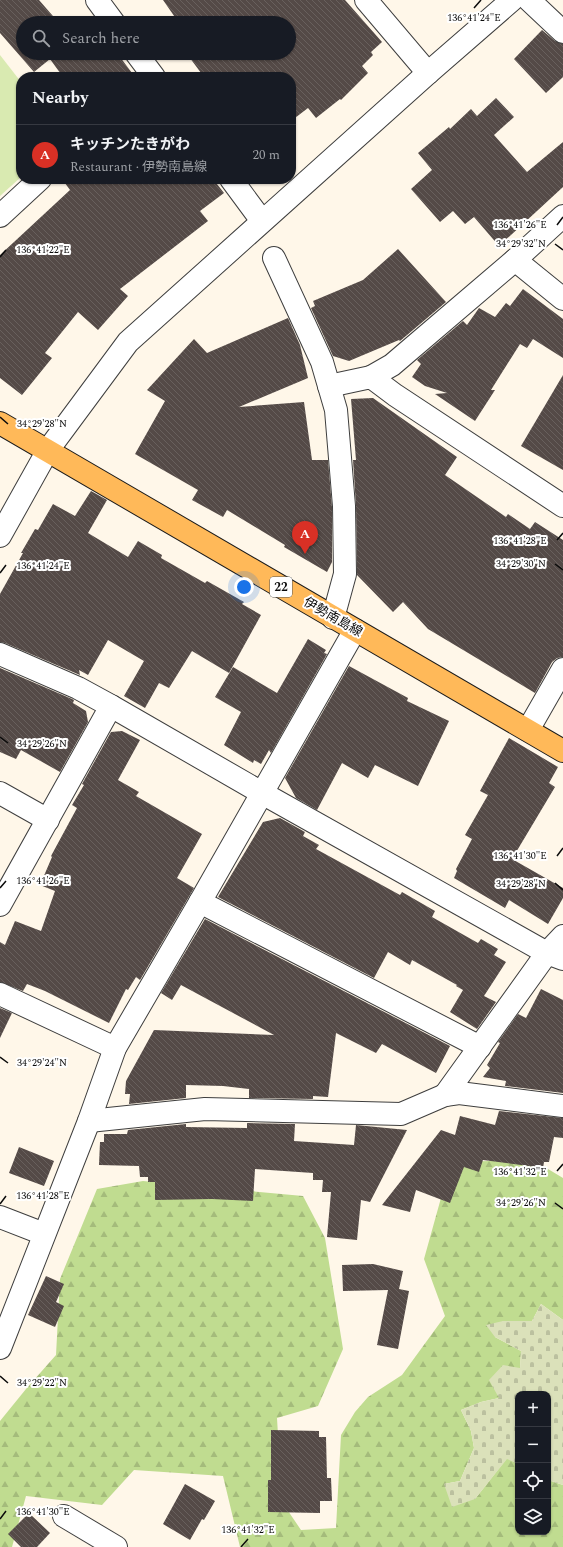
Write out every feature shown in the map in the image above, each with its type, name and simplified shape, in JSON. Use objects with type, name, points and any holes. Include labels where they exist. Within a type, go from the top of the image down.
[{"type":"main road","name":"伊勢南島線","points":[[0,422],[563,751]]},
{"type":"street","points":[[97,0],[109,16]]},
{"type":"street","points":[[366,0],[428,74]]},
{"type":"street","points":[[0,536],[48,450],[128,342],[262,221],[512,0]]},
{"type":"street","points":[[530,0],[563,32]]},
{"type":"street","points":[[141,60],[150,72]]},
{"type":"street","points":[[0,216],[35,184]]},
{"type":"street","points":[[235,184],[262,221]]},
{"type":"street","points":[[329,386],[371,377],[392,365],[515,260],[563,216]]},
{"type":"street","points":[[274,258],[322,362],[336,410],[344,506],[345,574],[334,618]]},
{"type":"street","points":[[515,260],[563,299]]},
{"type":"street","points":[[371,377],[395,395],[563,506]]},
{"type":"street","points":[[0,1348],[89,1121],[115,1048],[355,630]]},
{"type":"street","points":[[0,654],[78,688],[555,956]]},
{"type":"street","points":[[528,730],[563,669]]},
{"type":"street","points":[[0,905],[111,706]]},
{"type":"street","points":[[0,793],[48,820]]},
{"type":"street","points":[[200,902],[480,1047]]},
{"type":"street","points":[[445,1095],[480,1047],[555,956],[563,936]]},
{"type":"street","points":[[0,994],[115,1048]]},
{"type":"street","points":[[89,1121],[205,1108],[401,1114],[445,1095],[459,1093],[563,1106]]},
{"type":"street","points":[[0,1217],[44,1234]]},
{"type":"street","points":[[64,1516],[116,1547]]},
{"type":"green space","points":[[0,55],[16,76],[16,182],[0,196]]},
{"type":"green space","points":[[533,1160],[563,1178],[563,1320],[541,1304],[532,1321],[503,1321],[495,1337],[521,1351],[520,1369],[499,1398],[481,1402],[461,1410],[471,1431],[474,1448],[460,1481],[444,1484],[475,1499],[507,1458],[515,1462],[515,1535],[551,1535],[551,1481],[563,1485],[563,1547],[240,1547],[223,1476],[134,1470],[102,1505],[26,1496],[12,1547],[0,1547],[0,1421],[56,1355],[60,1279],[97,1189],[143,1181],[303,1196],[325,1238],[343,1349],[318,1406],[277,1418],[282,1502],[301,1530],[336,1528],[341,1435],[355,1412],[368,1397],[402,1375],[445,1316],[424,1259],[451,1162]]},
{"type":"green space","points":[[541,1304],[563,1320],[563,1485],[551,1481],[551,1391],[515,1391],[515,1463],[507,1459],[475,1499],[452,1507],[444,1484],[460,1481],[474,1448],[471,1431],[461,1410],[481,1402],[499,1398],[489,1380],[503,1365],[520,1368],[521,1351],[495,1337],[486,1325],[503,1321],[532,1321]]},
{"type":"building","points":[[0,0],[39,0],[53,16],[16,16],[16,51],[0,33]]},
{"type":"building","points":[[163,0],[345,0],[382,42],[371,52],[373,55],[362,66],[368,73],[341,100],[340,99],[316,118],[308,108],[296,117],[296,72],[200,72],[191,60],[296,60],[296,16],[174,16]]},
{"type":"building","points":[[542,30],[555,41],[563,44],[563,77],[546,93],[514,59]]},
{"type":"building","points":[[24,60],[49,60],[34,72]]},
{"type":"building","points":[[51,60],[122,60],[131,72],[59,72]]},
{"type":"building","points":[[496,98],[514,117],[494,135],[527,172],[563,142],[563,187],[499,246],[474,217],[465,224],[453,211],[440,222],[411,189],[432,170],[418,153],[449,127],[450,129],[471,109],[477,116]]},
{"type":"building","points":[[66,184],[217,184],[224,193],[200,211],[208,221],[120,289],[128,296],[98,330],[78,312],[45,353],[52,358],[22,395],[0,378],[0,255],[70,190]]},
{"type":"building","points":[[398,249],[446,302],[400,341],[399,340],[349,361],[333,356],[311,308],[315,306],[313,301],[363,280]]},
{"type":"building","points":[[523,289],[563,319],[563,358],[533,339],[527,348],[520,344],[491,390],[495,390],[475,421],[435,394],[447,393],[425,386],[412,377],[421,364],[417,360],[463,321],[467,325],[479,308],[495,317],[506,303],[510,306]]},
{"type":"building","points":[[288,318],[300,345],[308,378],[239,407],[304,402],[312,460],[328,460],[332,507],[332,562],[327,572],[284,547],[285,545],[227,510],[223,517],[192,500],[198,490],[135,454],[165,401],[147,390],[194,339],[207,353]]},
{"type":"building","points":[[563,375],[563,470],[521,446]]},
{"type":"building","points":[[373,398],[457,457],[445,475],[506,517],[508,514],[530,529],[535,522],[563,540],[563,657],[557,658],[552,662],[535,693],[428,629],[403,602],[393,612],[357,575],[356,506],[353,460],[356,460],[351,399]]},
{"type":"building","points":[[91,491],[107,500],[88,533],[128,557],[138,541],[162,555],[161,558],[205,583],[207,581],[244,602],[242,604],[261,615],[229,673],[192,651],[169,688],[159,683],[145,708],[124,696],[144,661],[108,640],[88,675],[79,670],[80,675],[0,642],[0,594],[35,529],[38,530],[53,504],[75,516]]},
{"type":"building","points":[[308,639],[326,650],[324,653],[327,654],[271,753],[269,750],[261,764],[254,760],[253,763],[224,745],[241,712],[215,697],[233,667],[277,693]]},
{"type":"building","points":[[349,666],[408,698],[407,701],[449,721],[418,786],[375,765],[368,778],[342,763],[317,810],[296,798],[285,778]]},
{"type":"building","points":[[0,668],[74,700],[73,703],[86,711],[88,722],[60,772],[21,750],[16,759],[0,752]]},
{"type":"building","points":[[122,731],[140,740],[118,780],[139,792],[136,796],[202,834],[177,878],[194,888],[140,980],[136,977],[128,990],[126,989],[109,1023],[45,991],[27,984],[23,991],[0,982],[0,942],[5,945],[15,921],[41,931],[55,891],[40,885],[52,857],[51,856],[77,808],[72,805],[84,785],[82,784],[111,732]]},
{"type":"building","points":[[509,738],[558,767],[549,783],[555,787],[512,859],[563,888],[563,898],[548,924],[509,900],[505,908],[454,878],[457,871],[456,869],[472,839],[465,835],[488,795],[480,791]]},
{"type":"building","points":[[280,818],[305,832],[303,836],[319,845],[316,849],[400,895],[402,892],[435,911],[432,917],[478,943],[481,939],[498,949],[494,955],[506,962],[484,996],[496,1002],[477,1029],[450,1012],[463,990],[456,986],[457,985],[412,960],[410,965],[388,952],[374,978],[218,897],[263,822]]},
{"type":"building","points":[[205,919],[450,1046],[436,1073],[382,1044],[376,1053],[336,1033],[328,1097],[313,1096],[313,1099],[249,1098],[249,1089],[223,1086],[186,1085],[186,1098],[129,1104],[130,1094],[125,1094],[126,1081],[154,1030],[274,1035],[181,985],[172,1000],[161,993]]},
{"type":"building","points":[[541,989],[563,1000],[563,1093],[505,1086],[506,1081],[483,1077],[490,1068],[487,1065],[500,1043],[498,1042],[518,1014],[526,1018]]},
{"type":"building","points":[[0,1008],[12,1013],[0,1038]]},
{"type":"building","points":[[499,1111],[563,1118],[563,1138],[554,1137],[549,1162],[544,1162],[543,1168],[483,1160],[479,1172],[464,1167],[450,1203],[416,1190],[410,1212],[382,1205],[441,1130],[455,1135],[460,1116],[495,1125]]},
{"type":"building","points":[[247,1123],[295,1124],[294,1141],[354,1145],[356,1125],[407,1130],[370,1202],[361,1200],[357,1240],[327,1237],[331,1192],[322,1192],[323,1180],[313,1180],[313,1173],[255,1169],[253,1201],[212,1199],[155,1200],[155,1182],[148,1182],[148,1177],[140,1177],[139,1166],[99,1165],[100,1142],[104,1142],[104,1134],[127,1134],[128,1130],[186,1124],[186,1127],[247,1128]]},
{"type":"building","points":[[19,1147],[54,1161],[44,1186],[9,1173]]},
{"type":"building","points":[[373,1264],[403,1271],[399,1289],[409,1291],[398,1349],[377,1345],[388,1290],[343,1291],[342,1265]]},
{"type":"building","points":[[46,1276],[64,1284],[56,1302],[64,1306],[55,1327],[28,1315]]},
{"type":"building","points":[[271,1430],[319,1431],[319,1437],[326,1437],[327,1478],[331,1478],[332,1501],[320,1501],[320,1513],[268,1512],[268,1480],[271,1480]]},
{"type":"building","points":[[185,1484],[215,1501],[204,1520],[202,1519],[190,1540],[163,1524]]},
{"type":"building","points":[[29,1513],[50,1533],[37,1547],[21,1547],[8,1534]]},
{"type":"place","name":"キッチンたきがわ","points":[[305,554]]}]
